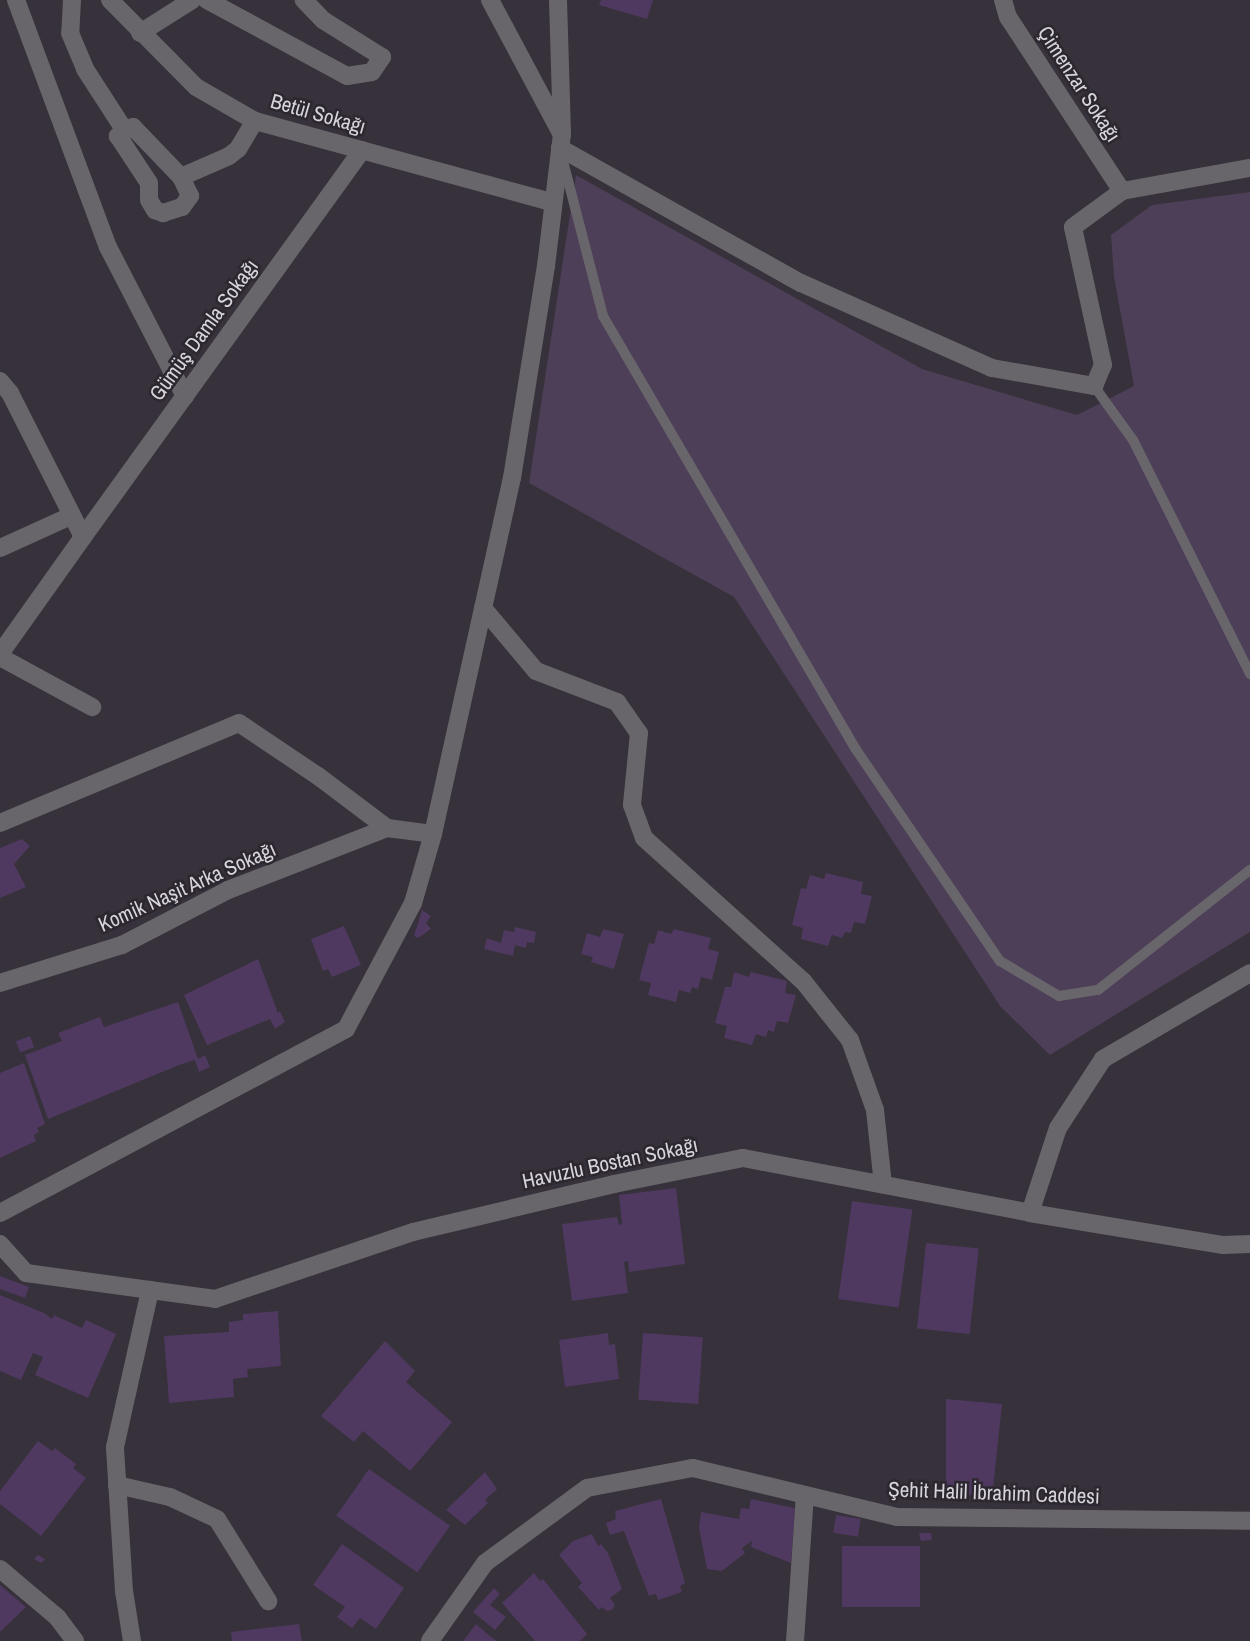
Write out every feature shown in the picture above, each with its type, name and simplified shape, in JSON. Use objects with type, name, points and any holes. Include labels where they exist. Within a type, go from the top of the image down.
[{"type":"street","points":[[16,0],[108,247],[185,396]]},
{"type":"street","points":[[72,0],[71,33],[75,45],[85,69],[125,131]]},
{"type":"street","name":"Betül Sokağı","points":[[110,0],[196,87],[255,121],[552,202]]},
{"type":"street","points":[[140,33],[192,0]]},
{"type":"street","points":[[207,0],[347,76],[372,72],[382,57],[323,20],[304,0]]},
{"type":"street","points":[[490,0],[561,141],[826,295],[992,368],[1094,386],[1103,365],[1073,227],[1122,191],[1250,169]]},
{"type":"street","points":[[0,1213],[346,1029],[413,903],[433,834],[512,478],[546,266],[561,141],[558,0]]},
{"type":"street","name":"Çimenzar Sokağı","points":[[1003,0],[1008,17],[1122,191]]},
{"type":"street","points":[[181,177],[229,156],[238,149],[255,121]]},
{"type":"street","points":[[133,127],[181,177],[190,196],[182,208],[163,213],[155,210],[149,200],[149,183],[118,136],[125,131],[133,127]]},
{"type":"street","name":"Gümüş Damla Sokağı","points":[[0,655],[362,150]]},
{"type":"street","points":[[0,381],[10,393],[83,537]]},
{"type":"street","points":[[0,548],[71,516]]},
{"type":"street","points":[[483,608],[536,671],[617,702],[639,733],[632,805],[644,838],[803,981],[850,1041],[875,1110],[883,1185]]},
{"type":"street","points":[[0,655],[92,707]]},
{"type":"street","points":[[0,823],[239,723],[318,776],[387,828]]},
{"type":"street","name":"Komik Naşit Arka Sokağı","points":[[0,983],[122,945],[228,890],[387,828],[433,834]]},
{"type":"street","points":[[1030,1213],[1058,1128],[1103,1059],[1250,973]]},
{"type":"street","name":"Havuzlu Bostan Sokağı","points":[[0,1244],[26,1273],[215,1299],[413,1232],[614,1184],[743,1158],[1030,1213],[1223,1245],[1250,1244]]},
{"type":"street","points":[[132,1641],[124,1591],[115,1447],[150,1290]]},
{"type":"street","name":"Şehit Halil İbrahim Caddesi","points":[[430,1641],[485,1563],[587,1489],[693,1468],[897,1517],[1250,1521]]},
{"type":"street","points":[[117,1486],[170,1497],[217,1519],[268,1601]]},
{"type":"street","points":[[794,1641],[805,1495]]},
{"type":"street","points":[[0,1569],[57,1617],[75,1641]]},
{"type":"lane","points":[[561,141],[603,316],[855,748],[1000,961],[1059,996],[1098,990],[1250,870]]},
{"type":"lane","points":[[1094,386],[1133,440],[1250,674]]},
{"type":"shaded area","points":[[576,175],[922,369],[1077,415],[1134,386],[1114,277],[1111,235],[1152,205],[1250,192],[1250,932],[1050,1055],[1000,1006],[734,597],[529,483]]},
{"type":"building","points":[[601,0],[653,0],[647,19],[599,5]]},
{"type":"building","points":[[22,839],[30,846],[14,864],[26,887],[0,898],[0,848]]},
{"type":"building","points":[[826,873],[863,882],[861,894],[872,896],[865,924],[854,922],[851,933],[845,932],[842,938],[832,935],[828,946],[801,939],[803,928],[792,925],[801,888],[806,889],[810,875],[824,879]]},
{"type":"building","points":[[422,910],[431,916],[426,923],[431,929],[418,938],[414,936]]},
{"type":"building","points":[[344,926],[361,965],[332,977],[328,969],[323,971],[311,939]]},
{"type":"building","points":[[515,927],[536,932],[534,943],[527,942],[526,948],[515,945],[513,956],[484,949],[487,938],[501,943],[504,930],[514,932]]},
{"type":"building","points":[[603,929],[624,934],[614,969],[591,962],[593,957],[581,954],[587,933],[600,937]]},
{"type":"building","points":[[674,929],[711,938],[708,949],[719,952],[712,980],[701,977],[698,989],[692,987],[690,993],[679,990],[676,1002],[648,995],[651,983],[639,980],[649,943],[654,944],[658,930],[671,934]]},
{"type":"building","points":[[258,959],[278,1013],[280,1011],[285,1022],[275,1029],[270,1019],[207,1045],[184,995]]},
{"type":"building","points":[[734,972],[749,977],[751,972],[787,981],[785,993],[796,995],[788,1023],[777,1021],[774,1032],[768,1030],[766,1037],[756,1034],[752,1045],[724,1038],[727,1026],[715,1023],[725,987],[731,987]]},
{"type":"building","points":[[178,1002],[198,1059],[205,1055],[210,1067],[199,1072],[195,1060],[179,1065],[48,1119],[25,1055],[62,1041],[58,1033],[100,1017],[104,1027]]},
{"type":"building","points":[[30,1036],[34,1047],[20,1052],[16,1041]]},
{"type":"building","points":[[24,1063],[45,1124],[37,1128],[39,1132],[34,1135],[36,1141],[0,1158],[0,1073]]},
{"type":"building","points":[[676,1188],[685,1264],[629,1272],[628,1261],[624,1262],[628,1293],[572,1301],[562,1224],[617,1217],[619,1225],[622,1224],[619,1195]]},
{"type":"building","points":[[852,1201],[912,1209],[899,1308],[838,1299]]},
{"type":"building","points":[[926,1243],[979,1249],[970,1334],[917,1329]]},
{"type":"building","points":[[0,1276],[29,1287],[25,1298],[0,1289]]},
{"type":"building","points":[[0,1295],[52,1319],[54,1315],[82,1328],[86,1320],[116,1334],[88,1398],[35,1375],[43,1357],[33,1353],[21,1380],[0,1371]]},
{"type":"building","points":[[278,1311],[281,1366],[247,1369],[248,1377],[233,1379],[234,1397],[169,1403],[164,1336],[229,1332],[229,1322],[243,1320],[243,1314]]},
{"type":"building","points":[[608,1333],[609,1345],[615,1344],[619,1379],[565,1387],[559,1340]]},
{"type":"building","points":[[643,1333],[703,1337],[698,1404],[638,1400]]},
{"type":"building","points":[[385,1341],[415,1371],[406,1382],[452,1422],[410,1471],[363,1431],[354,1442],[321,1416]]},
{"type":"building","points":[[946,1399],[1002,1404],[992,1498],[946,1491]]},
{"type":"building","points":[[38,1441],[52,1451],[55,1448],[76,1464],[73,1468],[86,1478],[41,1536],[0,1504],[0,1491]]},
{"type":"building","points":[[369,1469],[450,1526],[417,1572],[336,1516]]},
{"type":"building","points":[[485,1472],[497,1489],[485,1500],[488,1503],[465,1525],[446,1510]]},
{"type":"building","points":[[661,1499],[685,1583],[680,1586],[682,1592],[658,1600],[656,1594],[649,1596],[624,1531],[610,1535],[606,1523],[616,1519],[615,1511]]},
{"type":"building","points":[[751,1499],[795,1508],[791,1563],[751,1547],[752,1541],[742,1548],[745,1553],[722,1571],[707,1569],[699,1528],[701,1512],[739,1519],[741,1508],[749,1509]]},
{"type":"building","points":[[836,1515],[861,1519],[858,1537],[833,1533]]},
{"type":"building","points":[[919,1533],[931,1533],[932,1540],[921,1541]]},
{"type":"building","points":[[592,1534],[598,1546],[601,1544],[608,1553],[622,1589],[610,1598],[615,1605],[612,1610],[607,1611],[602,1607],[599,1610],[578,1587],[582,1583],[559,1555],[573,1541]]},
{"type":"building","points":[[342,1544],[404,1588],[376,1629],[360,1618],[352,1628],[337,1617],[345,1607],[313,1585]]},
{"type":"building","points":[[842,1546],[920,1546],[920,1607],[842,1607]]},
{"type":"building","points":[[38,1555],[45,1559],[41,1563],[34,1559]]},
{"type":"building","points":[[534,1573],[540,1581],[543,1579],[587,1634],[580,1641],[535,1641],[502,1603]]},
{"type":"building","points":[[0,1585],[26,1607],[0,1632]]},
{"type":"building","points":[[494,1588],[500,1594],[490,1605],[506,1617],[495,1630],[473,1612]]},
{"type":"building","points":[[299,1624],[302,1641],[232,1641],[231,1632]]},
{"type":"building","points":[[476,1624],[491,1637],[497,1641],[463,1641]]}]
